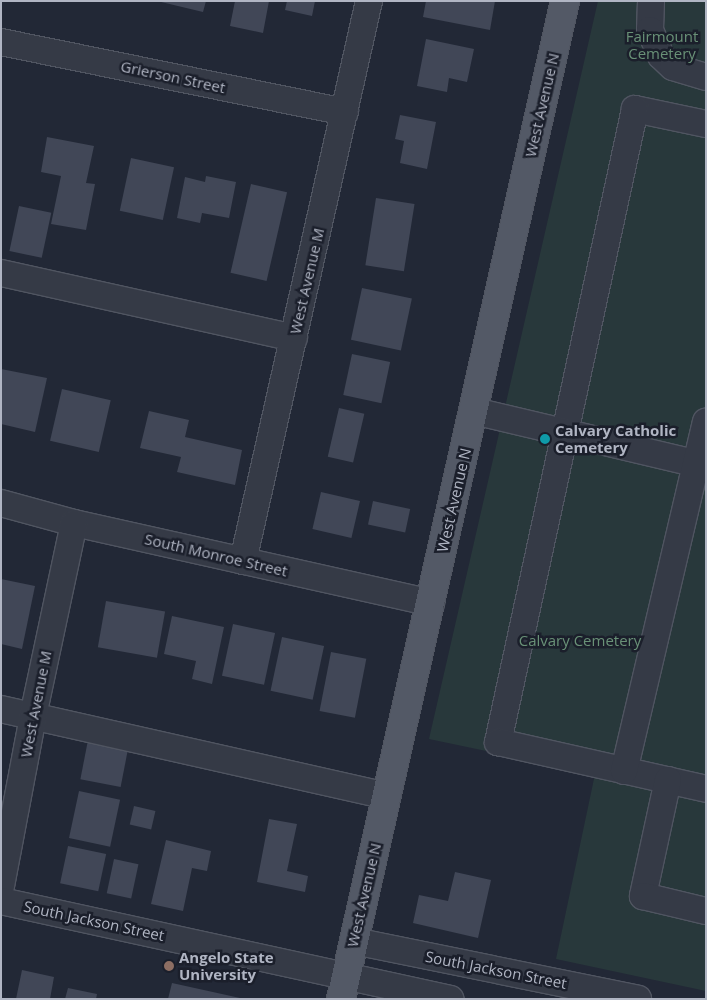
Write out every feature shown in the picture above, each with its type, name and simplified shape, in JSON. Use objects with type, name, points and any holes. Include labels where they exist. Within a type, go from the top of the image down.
[{"type":"main road","name":"West Avenue N","points":[[343,988],[565,1]]},
{"type":"street","name":"West Avenue M","points":[[243,561],[369,1]]},
{"type":"street","points":[[651,1],[650,30],[661,56],[673,67],[706,77]]},
{"type":"street","name":"Grierson Street","points":[[1,42],[345,112]]},
{"type":"street","points":[[706,124],[635,108],[498,742],[706,789]]},
{"type":"street","points":[[1,273],[294,338]]},
{"type":"street","points":[[474,411],[701,465]]},
{"type":"street","points":[[624,771],[701,465],[706,422]]},
{"type":"street","name":"South Monroe Street","points":[[1,503],[74,523],[431,603]]},
{"type":"street","name":"West Avenue M","points":[[1,886],[33,716],[74,523]]},
{"type":"street","points":[[1,709],[387,796]]},
{"type":"street","points":[[668,780],[643,896],[706,911]]},
{"type":"street","name":"South Jackson Street","points":[[1,901],[343,988],[450,999]]},
{"type":"street","name":"South Jackson Street","points":[[354,941],[638,999]]},
{"type":"green space","name":"Calvary Cemetery","points":[[598,1],[706,1],[706,991],[556,959],[595,774],[429,739]]},
{"type":"building","points":[[157,1],[206,1],[203,12]]},
{"type":"building","points":[[235,1],[269,1],[263,33],[230,26]]},
{"type":"building","points":[[287,1],[315,1],[312,16],[285,10]]},
{"type":"building","points":[[426,1],[495,1],[490,30],[423,17]]},
{"type":"building","points":[[426,39],[474,49],[467,82],[449,78],[447,92],[417,86]]},
{"type":"building","points":[[400,115],[436,122],[427,169],[400,163],[404,141],[395,139]]},
{"type":"building","points":[[47,137],[94,146],[86,183],[95,184],[86,230],[51,224],[61,176],[41,172]]},
{"type":"building","points":[[131,158],[174,167],[163,220],[120,211]]},
{"type":"building","points":[[206,176],[236,182],[229,218],[202,213],[200,223],[177,218],[185,177],[205,182]]},
{"type":"building","points":[[251,184],[287,192],[267,281],[231,273]]},
{"type":"building","points":[[376,198],[415,204],[404,271],[365,265]]},
{"type":"building","points":[[19,206],[51,213],[42,258],[9,251]]},
{"type":"building","points":[[362,288],[412,299],[401,350],[351,340]]},
{"type":"building","points":[[352,354],[390,362],[381,403],[343,395]]},
{"type":"building","points":[[1,369],[47,378],[35,432],[1,424]]},
{"type":"building","points":[[62,389],[111,400],[99,452],[50,441]]},
{"type":"building","points":[[339,408],[364,414],[353,463],[328,457]]},
{"type":"building","points":[[149,411],[189,420],[185,437],[242,450],[235,485],[177,472],[181,457],[140,448]]},
{"type":"building","points":[[321,492],[360,501],[351,538],[312,529]]},
{"type":"building","points":[[373,501],[410,509],[405,532],[368,524]]},
{"type":"building","points":[[1,579],[35,586],[22,649],[1,644]]},
{"type":"building","points":[[106,601],[165,611],[157,658],[98,647]]},
{"type":"building","points":[[172,616],[224,627],[212,684],[192,679],[196,661],[164,654]]},
{"type":"building","points":[[233,624],[275,633],[264,685],[222,676]]},
{"type":"building","points":[[282,637],[324,646],[313,700],[271,691]]},
{"type":"building","points":[[331,652],[366,659],[355,718],[320,711]]},
{"type":"building","points":[[88,740],[128,748],[121,787],[80,779]]},
{"type":"building","points":[[79,791],[120,800],[110,847],[69,838]]},
{"type":"building","points":[[134,806],[155,811],[151,829],[130,825]]},
{"type":"building","points":[[269,819],[297,824],[287,871],[308,876],[305,892],[257,882]]},
{"type":"building","points":[[166,840],[211,851],[207,871],[192,868],[183,911],[151,904]]},
{"type":"building","points":[[68,846],[106,854],[98,891],[60,883]]},
{"type":"building","points":[[114,859],[138,864],[131,898],[107,893]]},
{"type":"building","points":[[455,872],[491,880],[478,938],[413,923],[419,895],[448,901]]},
{"type":"building","points":[[22,970],[54,977],[50,999],[16,999]]},
{"type":"building","points":[[172,983],[240,998],[240,999],[168,999]]},
{"type":"building","points":[[68,988],[97,994],[96,999],[65,999]]},
{"type":"place","name":"Calvary Catholic Cemetery","points":[[545,439]]},
{"type":"place","name":"Angelo State University","points":[[169,966]]},
{"type":"park label","name":"Fairmount Cemetery","points":[[662,44]]}]
